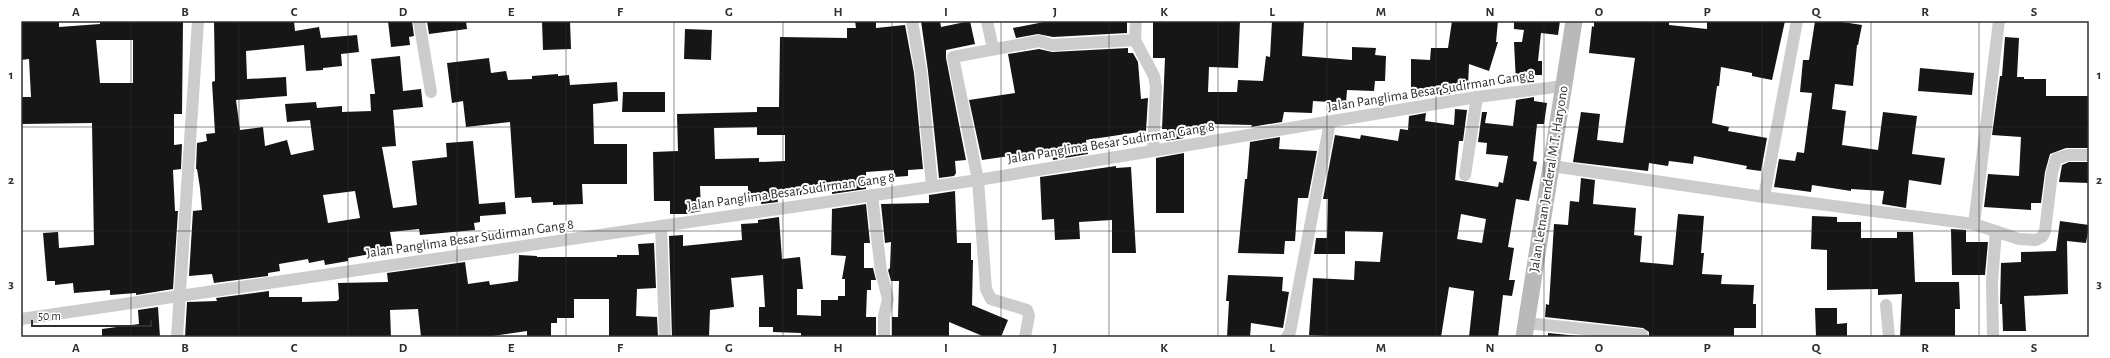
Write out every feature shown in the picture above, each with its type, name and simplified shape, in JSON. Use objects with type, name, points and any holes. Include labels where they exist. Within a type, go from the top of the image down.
[{"type":"main road","name":"Jalan Letnan Jenderal M.T. Haryono","points":[[1525,330],[1574,21]]},
{"type":"street","points":[[177,337],[198,21]]},
{"type":"street","points":[[419,21],[431,92]]},
{"type":"street","points":[[912,21],[921,72],[932,186]]},
{"type":"street","points":[[987,21],[993,49]]},
{"type":"street","points":[[1136,21],[1135,40],[1154,76],[1156,87],[1153,151]]},
{"type":"street","points":[[1764,197],[1797,21]]},
{"type":"street","points":[[1974,224],[1999,21]]},
{"type":"street","points":[[1025,337],[1029,316],[1027,310],[991,299],[986,289],[978,180],[953,57],[1039,41],[1052,45],[1135,40]]},
{"type":"street","name":"Jalan Panglima Besar Sudirman Gang 8","points":[[21,319],[978,180],[1476,97],[1563,86]]},
{"type":"street","points":[[1465,175],[1476,97]]},
{"type":"street","points":[[1286,337],[1290,332],[1330,122]]},
{"type":"street","points":[[1552,166],[1764,197],[1974,224],[2018,239],[2036,240],[2042,237],[2046,223],[2052,173],[2056,159],[2068,155],[2089,155]]},
{"type":"street","points":[[872,195],[879,260],[888,299],[883,326],[884,337]]},
{"type":"street","points":[[661,226],[665,337]]},
{"type":"street","points":[[1994,337],[1992,282],[1996,231]]},
{"type":"street","points":[[1886,305],[1888,337]]},
{"type":"street","points":[[1525,330],[1642,335]]},
{"type":"building","points":[[21,21],[59,21],[59,27],[100,24],[100,21],[183,21],[182,114],[174,114],[174,145],[182,144],[181,169],[173,170],[175,211],[178,211],[173,289],[136,295],[136,293],[110,295],[110,290],[74,293],[73,283],[55,285],[55,281],[47,281],[43,233],[58,232],[59,248],[94,245],[92,123],[21,124],[21,97],[31,97],[29,59],[21,60]],"holes":[[[96,40],[133,40],[133,83],[100,83]]]},
{"type":"building","points":[[214,21],[294,21],[295,31],[319,27],[321,38],[357,35],[359,52],[341,54],[342,66],[323,68],[323,70],[306,71],[304,45],[246,51],[247,79],[286,77],[287,96],[236,100],[240,130],[263,127],[265,146],[287,140],[291,155],[314,150],[310,120],[287,122],[285,104],[316,102],[317,108],[342,106],[342,112],[371,111],[370,94],[375,94],[371,59],[400,56],[403,91],[421,89],[423,107],[393,110],[396,146],[382,147],[393,208],[417,205],[412,161],[447,157],[446,143],[473,141],[479,204],[505,202],[506,214],[480,216],[480,222],[474,223],[475,230],[420,235],[419,229],[390,232],[393,250],[348,258],[348,261],[325,265],[324,260],[309,263],[308,259],[279,264],[280,271],[268,273],[268,276],[214,283],[212,274],[189,276],[193,211],[202,210],[200,188],[196,169],[197,143],[207,141],[206,134],[215,133],[212,82],[215,81]],"holes":[[[355,191],[360,218],[328,223],[323,195]]]},
{"type":"building","points":[[388,21],[412,21],[414,36],[409,37],[410,45],[391,47]]},
{"type":"building","points":[[427,21],[466,21],[467,29],[429,34]]},
{"type":"building","points":[[542,21],[570,21],[571,49],[543,50]]},
{"type":"building","points":[[855,21],[876,21],[876,28],[905,25],[914,73],[923,169],[908,170],[908,176],[894,177],[894,170],[866,172],[866,189],[832,194],[832,188],[806,188],[806,195],[777,195],[778,202],[761,204],[761,194],[748,194],[748,186],[700,186],[701,211],[686,214],[670,214],[670,201],[654,201],[653,152],[678,151],[677,114],[757,112],[757,107],[779,107],[780,37],[847,38],[847,28],[856,28]],"holes":[[[757,127],[757,135],[785,135],[785,161],[759,162],[759,158],[715,159],[714,128]]]},
{"type":"building","points":[[921,21],[940,21],[941,27],[970,21],[975,44],[946,50],[946,58],[966,160],[955,161],[956,173],[954,176],[939,178],[928,71]]},
{"type":"building","points":[[1049,21],[1127,21],[1127,33],[1053,37],[1038,34],[1016,38],[1013,28]]},
{"type":"building","points":[[1153,21],[1240,21],[1238,68],[1209,67],[1208,92],[1237,92],[1238,80],[1263,81],[1266,56],[1270,57],[1272,21],[1304,21],[1302,56],[1352,60],[1352,47],[1376,48],[1375,55],[1386,56],[1385,81],[1375,81],[1374,91],[1347,90],[1346,103],[1313,101],[1312,113],[1284,112],[1282,122],[1251,127],[1252,125],[1211,124],[1211,132],[1184,133],[1184,138],[1166,141],[1167,129],[1162,129],[1165,58],[1153,58]]},
{"type":"building","points":[[1452,21],[1498,21],[1496,42],[1498,42],[1489,71],[1469,64],[1468,85],[1451,84],[1450,94],[1428,96],[1411,100],[1411,59],[1430,60],[1431,48],[1448,48]]},
{"type":"building","points":[[1514,21],[1560,21],[1558,35],[1541,33],[1538,61],[1542,61],[1542,75],[1534,75],[1534,82],[1516,83],[1514,42],[1522,42],[1524,30],[1514,29]]},
{"type":"building","points":[[1594,21],[1669,21],[1669,25],[1707,29],[1707,21],[1785,21],[1772,80],[1752,76],[1752,73],[1721,67],[1719,86],[1717,86],[1712,123],[1729,127],[1728,131],[1767,138],[1761,171],[1746,169],[1747,166],[1694,156],[1693,164],[1669,161],[1668,166],[1649,163],[1648,171],[1573,162],[1581,112],[1600,114],[1597,140],[1623,143],[1635,58],[1589,53],[1592,26],[1594,27]]},
{"type":"building","points":[[1815,21],[1836,21],[1862,25],[1857,45],[1853,86],[1835,84],[1832,109],[1846,111],[1842,145],[1878,150],[1883,112],[1917,116],[1912,154],[1945,158],[1941,185],[1909,180],[1906,208],[1882,204],[1884,191],[1851,189],[1851,191],[1812,185],[1811,192],[1774,187],[1779,159],[1795,161],[1797,152],[1804,153],[1812,93],[1800,92],[1803,60],[1809,60]]},
{"type":"building","points":[[685,29],[712,30],[711,60],[684,59]]},
{"type":"building","points":[[2005,37],[2019,38],[2017,77],[2024,77],[2024,79],[2046,79],[2046,96],[2089,96],[2089,148],[2066,148],[2050,154],[2045,172],[2041,203],[2031,203],[2031,210],[1984,207],[1988,174],[2019,176],[2021,137],[1992,135],[2000,76],[2002,76]]},
{"type":"building","points":[[1128,48],[1128,53],[1133,53],[1138,62],[1141,99],[1148,98],[1146,131],[1086,140],[1088,154],[1053,160],[1051,150],[982,160],[969,100],[1015,93],[1008,54],[1039,49],[1052,52]]},
{"type":"building","points":[[489,58],[491,73],[506,71],[508,80],[532,79],[532,76],[558,74],[558,76],[569,75],[570,85],[617,82],[618,101],[593,104],[594,144],[627,144],[627,184],[582,184],[583,204],[553,205],[553,202],[532,203],[531,197],[515,198],[510,122],[466,127],[463,101],[452,103],[447,63]]},
{"type":"building","points":[[1920,68],[1974,73],[1972,95],[1918,91]]},
{"type":"building","points":[[623,92],[665,92],[665,112],[622,112]]},
{"type":"building","points":[[1534,97],[1534,101],[1547,103],[1544,124],[1537,124],[1533,161],[1537,162],[1529,201],[1516,199],[1508,247],[1514,248],[1509,280],[1515,280],[1512,296],[1503,295],[1498,337],[1469,337],[1474,291],[1449,287],[1441,337],[1351,337],[1309,335],[1313,278],[1354,280],[1355,261],[1380,262],[1383,232],[1345,231],[1345,254],[1314,254],[1316,238],[1327,238],[1328,199],[1323,199],[1335,135],[1360,139],[1361,135],[1398,141],[1400,129],[1408,130],[1409,116],[1426,113],[1425,121],[1454,125],[1455,109],[1467,110],[1463,141],[1459,141],[1455,180],[1498,187],[1499,182],[1503,183],[1508,156],[1486,154],[1487,143],[1478,142],[1482,112],[1487,112],[1485,123],[1513,126],[1516,100]],"holes":[[[1461,214],[1486,219],[1482,243],[1457,239]]]},
{"type":"building","points":[[1280,137],[1279,149],[1317,151],[1308,198],[1298,198],[1295,241],[1285,241],[1284,254],[1238,253],[1250,142]]},
{"type":"building","points":[[1184,153],[1184,213],[1156,213],[1156,158]]},
{"type":"building","points":[[2069,162],[2089,162],[2089,183],[2059,182],[2062,165]]},
{"type":"building","points":[[1116,166],[1116,168],[1131,167],[1136,253],[1112,253],[1112,220],[1079,222],[1080,239],[1055,240],[1054,219],[1042,220],[1040,177]]},
{"type":"building","points":[[1581,178],[1595,180],[1593,204],[1636,208],[1634,235],[1642,236],[1640,262],[1673,265],[1678,214],[1704,216],[1701,253],[1704,253],[1702,274],[1722,275],[1721,284],[1754,285],[1753,304],[1756,304],[1756,328],[1734,328],[1734,337],[1649,337],[1649,332],[1643,328],[1545,317],[1546,304],[1549,305],[1554,224],[1568,225],[1570,201],[1579,202]]},
{"type":"building","points":[[955,191],[957,243],[971,243],[971,260],[973,260],[972,305],[1008,320],[1001,337],[985,337],[949,322],[949,337],[892,337],[892,317],[898,317],[899,281],[891,281],[888,270],[890,268],[891,242],[885,243],[881,204],[929,203],[929,195]]},
{"type":"building","points":[[866,204],[870,243],[864,243],[864,268],[873,268],[876,280],[871,280],[871,290],[867,290],[866,317],[876,317],[876,337],[801,337],[801,333],[773,332],[773,327],[759,327],[759,307],[765,307],[763,275],[731,278],[734,307],[710,310],[709,337],[672,337],[669,236],[683,235],[683,246],[742,240],[741,224],[758,223],[758,220],[779,217],[782,259],[800,257],[803,289],[797,289],[797,315],[821,316],[821,300],[838,300],[838,296],[845,296],[845,279],[842,279],[846,256],[831,255],[832,209]]},
{"type":"building","points":[[1812,216],[1837,217],[1837,222],[1861,222],[1861,238],[1897,238],[1897,232],[1913,232],[1915,282],[1959,282],[1960,309],[1955,309],[1955,337],[1900,337],[1902,294],[1878,295],[1878,289],[1827,290],[1827,250],[1811,249]]},
{"type":"building","points":[[2060,221],[2089,225],[2086,243],[2067,241],[2068,294],[2024,296],[2026,331],[2003,331],[2002,304],[2000,304],[2001,263],[2021,262],[2021,252],[2056,251]]},
{"type":"building","points":[[1951,229],[1966,230],[1966,242],[1988,242],[1985,275],[1952,275]]},
{"type":"building","points":[[654,243],[656,288],[637,289],[636,316],[657,317],[658,337],[609,337],[609,299],[574,299],[574,318],[557,318],[557,323],[551,323],[551,337],[527,337],[527,331],[485,337],[421,337],[418,309],[390,310],[391,337],[185,337],[187,302],[217,301],[216,298],[269,291],[269,297],[302,297],[302,302],[337,301],[339,299],[338,283],[388,282],[387,273],[465,262],[468,284],[489,281],[490,285],[518,281],[519,255],[537,257],[617,257],[617,255],[639,255],[638,244]]},
{"type":"building","points":[[1228,275],[1283,277],[1282,291],[1289,292],[1283,328],[1251,323],[1250,337],[1227,337],[1229,301],[1226,301]]},
{"type":"building","points":[[158,307],[160,337],[102,337],[102,329],[139,324],[138,310]]},
{"type":"building","points":[[1815,308],[1837,308],[1837,324],[1847,323],[1847,337],[1816,337]]},
{"type":"building","points":[[1548,333],[1588,337],[1548,337]]}]
